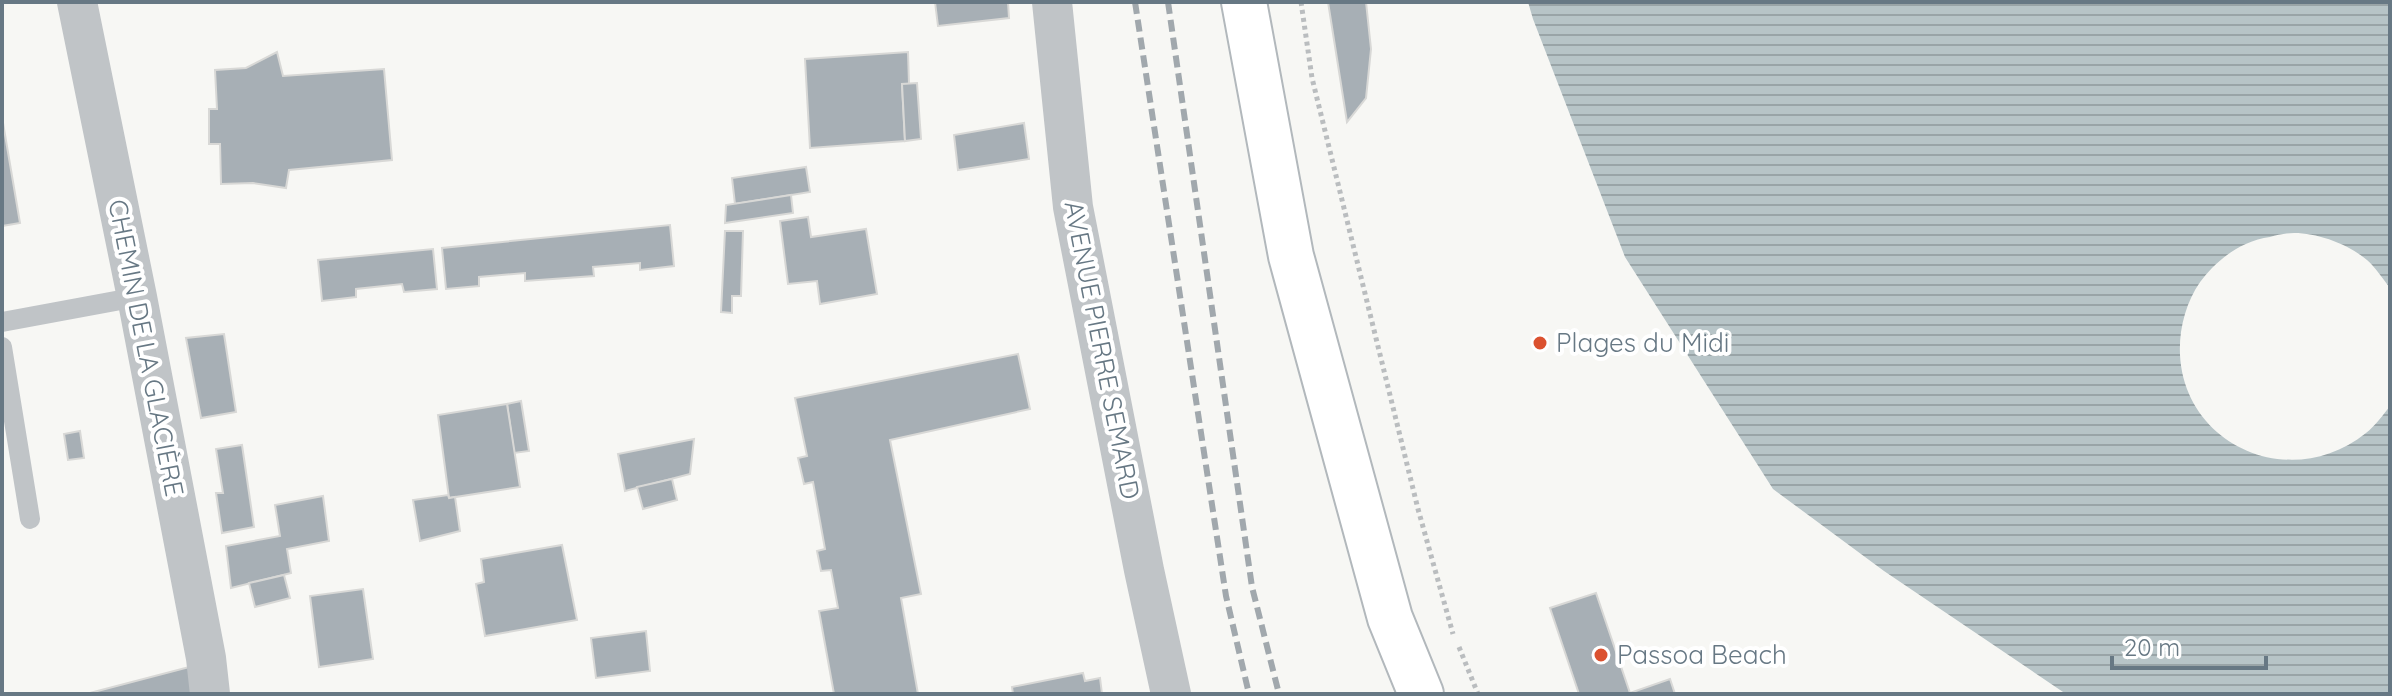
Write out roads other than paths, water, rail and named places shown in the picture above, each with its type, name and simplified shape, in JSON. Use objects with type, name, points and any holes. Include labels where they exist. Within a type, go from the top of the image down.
[{"type":"main road","points":[[1244,2],[1291,256],[1390,618],[1421,694]]},
{"type":"street","name":"CHEMIN DE LA GLACIÈRE","points":[[77,2],[137,297],[206,658],[210,694]]},
{"type":"street","name":"AVENUE PIERRE SEMARD","points":[[1052,2],[1073,207],[1171,694]]},
{"type":"lane","points":[[2,322],[137,297]]},
{"type":"lane","points":[[2,347],[30,519]]},
{"type":"railway","points":[[1135,2],[1226,596],[1249,694]]},
{"type":"railway","points":[[1168,2],[1252,587],[1279,694]]},
{"type":"place","name":"Plages du Midi","points":[[1540,343]]},
{"type":"place","name":"Passoa Beach","points":[[1601,655]]}]
